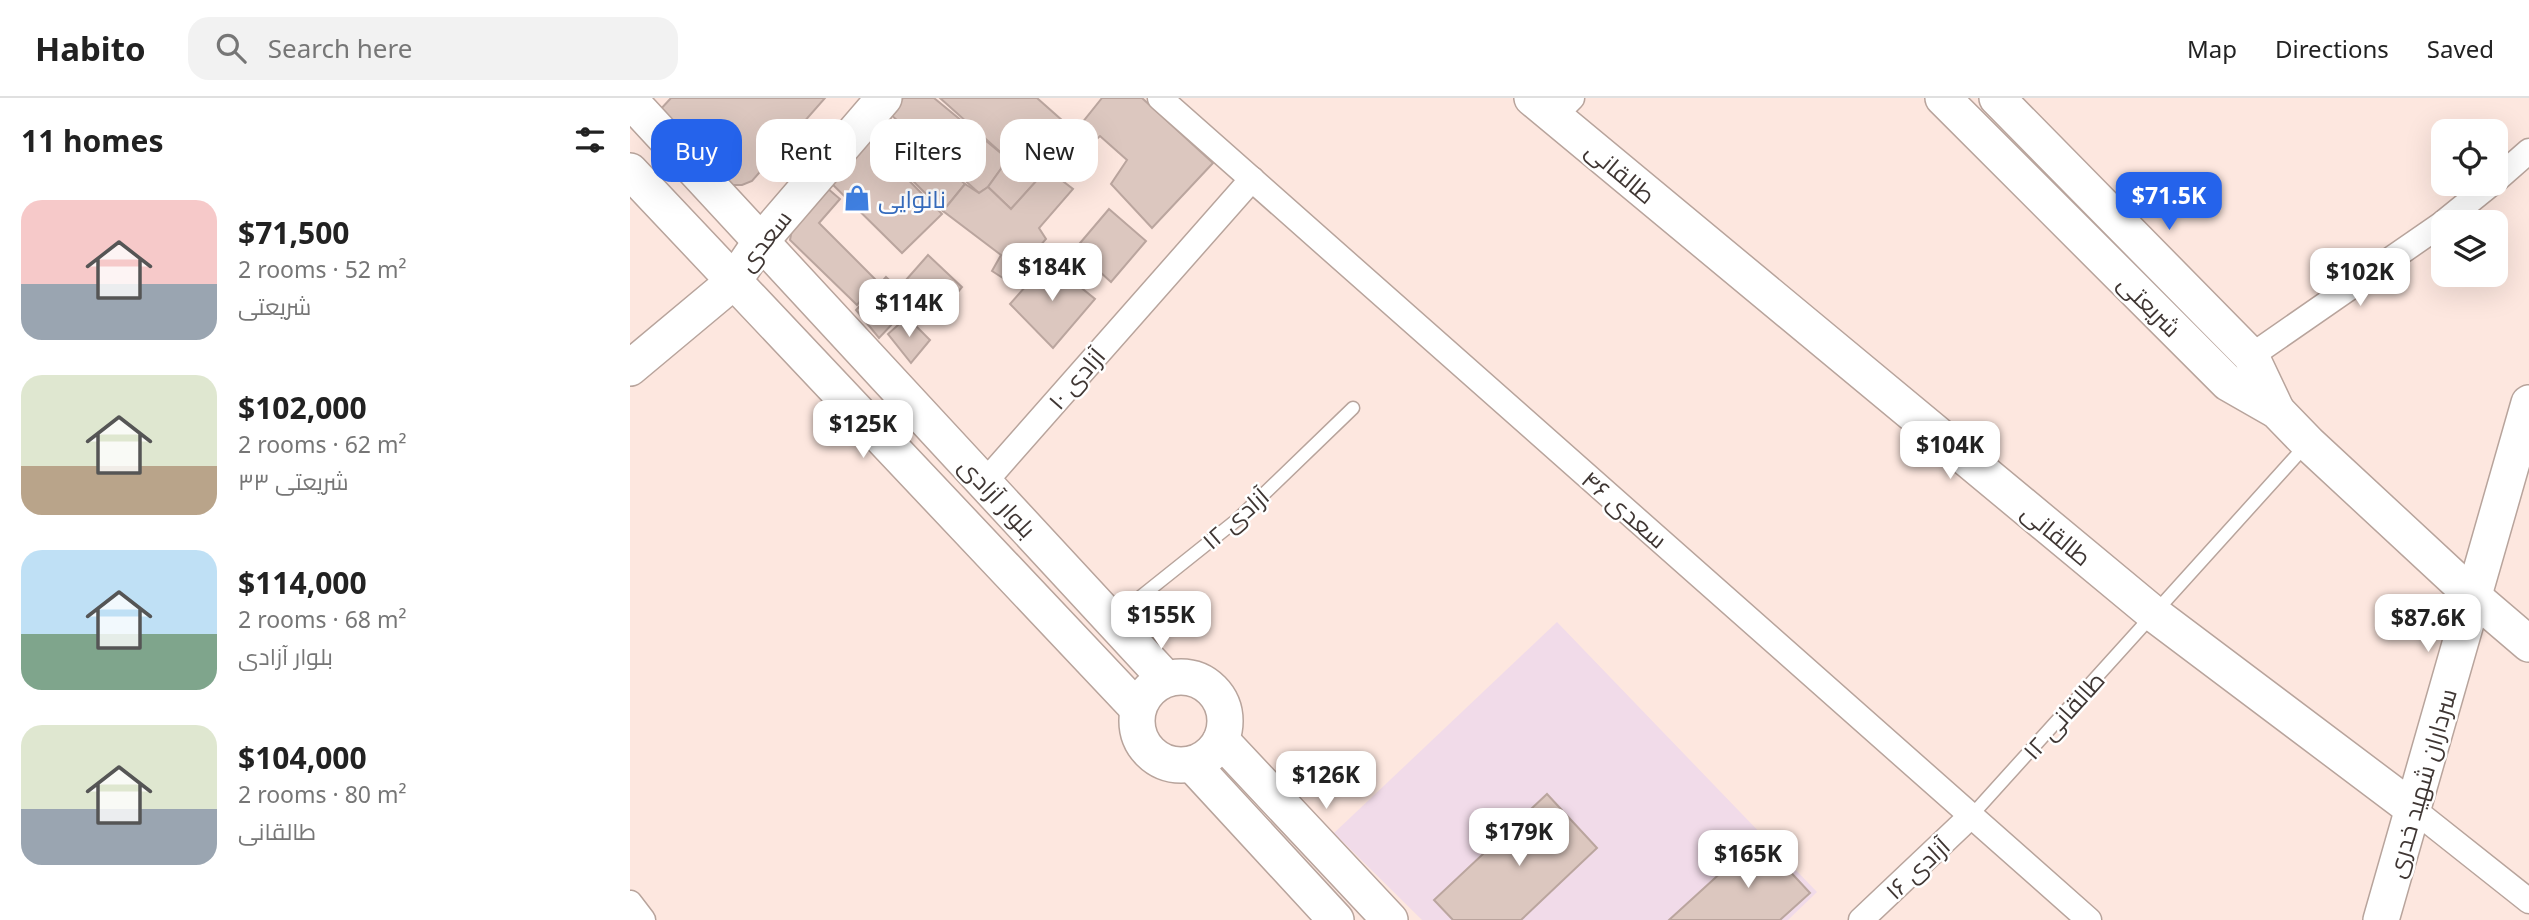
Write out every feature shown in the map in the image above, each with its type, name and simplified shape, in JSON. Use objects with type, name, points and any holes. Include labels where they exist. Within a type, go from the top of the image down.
[{"type":"main road","name":"سعدی","points":[[630,368],[733,282],[761,241],[884,98]]},
{"type":"main road","name":"شریعتی","points":[[1943,98],[2228,383],[2277,411],[2474,597],[2529,644]]},
{"type":"main road","name":"شریعتی","points":[[1997,98],[2251,356],[2277,411]]},
{"type":"main road","name":"بلوار آزادی","points":[[630,100],[1166,679]]},
{"type":"main road","name":"طالقانی","points":[[1553,104],[2154,614],[2413,809]]},
{"type":"main road","name":"بلوار آزادی","points":[[630,171],[1138,709]]},
{"type":"main road","name":"سرداران شهید خدری","points":[[2381,920],[2529,403]]},
{"type":"main road","points":[[1186,677],[1202,682],[1215,693],[1223,709],[1221,740],[1208,756],[1192,764],[1175,765],[1158,759],[1146,748],[1138,733],[1138,709],[1144,696],[1153,686],[1166,679],[1186,677]]},
{"type":"main road","points":[[1221,740],[1390,920]]},
{"type":"main road","points":[[1192,764],[1336,920]]},
{"type":"street","name":"سعدی ۴۶","points":[[1160,98],[2089,920]]},
{"type":"street","points":[[2508,169],[2529,151]]},
{"type":"street","name":"آزادی ۱۰","points":[[984,482],[1252,179]]},
{"type":"street","points":[[2460,210],[2477,196]]},
{"type":"street","points":[[2251,356],[2431,231]]},
{"type":"street","name":"طالقانی","points":[[2413,809],[2529,901]]},
{"type":"street","name":"آزادی ۱۶","points":[[1861,920],[1972,815]]},
{"type":"street","points":[[630,903],[643,920]]},
{"type":"lane","name":"آزادی ۱۲","points":[[1110,621],[1238,519],[1353,408]]},
{"type":"lane","name":"طالقانی ۱۲","points":[[1972,815],[2308,443]]},
{"type":"shaded area","points":[[1557,622],[1817,892],[1788,920],[1422,920],[1334,833]]},
{"type":"building","points":[[671,98],[825,98],[807,119],[756,119],[756,176],[742,185],[729,185],[726,182],[742,182],[742,119],[665,119],[658,112]]},
{"type":"building","points":[[903,98],[934,98],[959,119],[896,119],[890,114]]},
{"type":"building","points":[[940,98],[1037,98],[1061,119],[1000,119],[1000,152],[986,139],[986,119],[963,119]]},
{"type":"building","points":[[1102,98],[1142,98],[1213,163],[1152,228],[1111,184],[1127,160],[1100,136],[1098,138],[1098,119],[1085,119]]},
{"type":"building","points":[[986,141],[1000,152],[1000,170],[988,187],[979,193],[967,182],[986,182]]},
{"type":"building","points":[[870,142],[870,182],[910,182],[942,214],[902,253],[830,182],[856,182],[856,143]]},
{"type":"building","points":[[1000,170],[1000,182],[1035,182],[1011,209],[988,187]]},
{"type":"building","points":[[820,182],[840,199],[819,223],[877,281],[857,305],[790,240],[796,208]]},
{"type":"building","points":[[914,182],[965,184],[943,211]]},
{"type":"building","points":[[1035,182],[1064,182],[1073,189],[1039,228],[1046,239],[1009,282],[992,271],[1001,255],[943,211],[965,184],[979,193],[988,187],[1011,209]]},
{"type":"building","points":[[1109,209],[1146,241],[1111,282],[1075,249]]},
{"type":"building","points":[[928,255],[962,287],[941,312],[906,280]]},
{"type":"building","points":[[1048,261],[1095,299],[1053,348],[1010,304]]},
{"type":"building","points":[[886,277],[913,302],[879,338],[856,310]]},
{"type":"building","points":[[907,317],[930,340],[911,363],[888,334]]},
{"type":"building","points":[[1547,794],[1597,848],[1521,920],[1453,920],[1434,900]]},
{"type":"building","points":[[1759,838],[1810,893],[1780,920],[1669,920]]},
{"type":"place","name":"نانوایی","points":[[857,198]]}]
